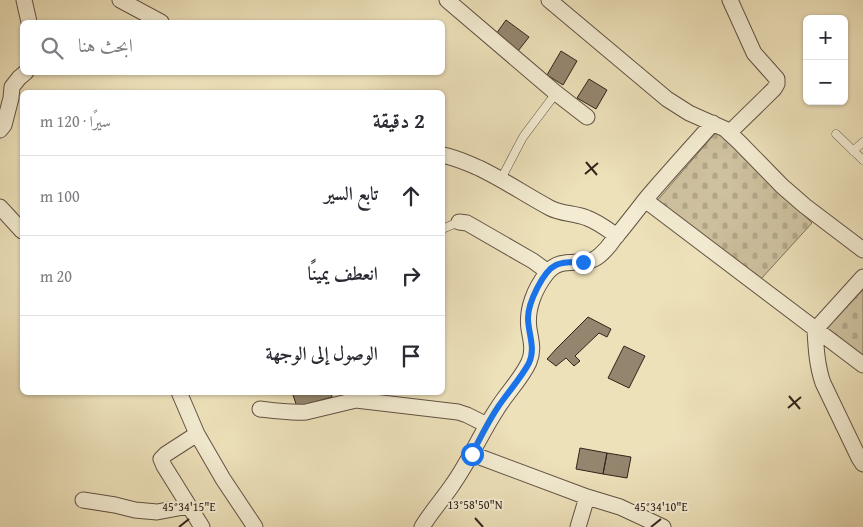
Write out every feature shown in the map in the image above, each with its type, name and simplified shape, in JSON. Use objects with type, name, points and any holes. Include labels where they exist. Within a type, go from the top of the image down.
[{"type":"street","points":[[24,0],[28,20]]},
{"type":"street","points":[[120,0],[158,20]]},
{"type":"street","points":[[446,0],[587,117]]},
{"type":"street","points":[[549,0],[667,99],[689,114],[725,129],[782,186],[811,211],[863,250]]},
{"type":"street","points":[[729,133],[777,84],[777,79],[754,52],[730,0]]},
{"type":"street","points":[[0,130],[4,124],[12,87],[23,75]]},
{"type":"street","points":[[422,527],[431,512],[453,486],[486,425],[528,364],[532,353],[528,315],[530,305],[548,272],[552,267],[560,263],[583,262],[595,259],[601,255],[645,200],[713,123]]},
{"type":"street","points":[[445,156],[468,163],[501,179],[551,209],[587,218],[602,225],[617,236]]},
{"type":"street","points":[[645,200],[863,365]]},
{"type":"street","points":[[2,214],[20,229]]},
{"type":"street","points":[[459,222],[467,223],[533,261],[548,272]]},
{"type":"street","points":[[863,277],[815,330],[817,361],[821,378],[863,464]]},
{"type":"street","points":[[180,395],[198,434],[223,479],[255,527]]},
{"type":"street","points":[[260,409],[299,413],[356,400],[371,401],[458,412],[467,414],[486,425]]},
{"type":"street","points":[[198,434],[166,454],[162,459],[164,466],[202,527]]},
{"type":"street","points":[[472,454],[586,497],[620,507],[663,527]]},
{"type":"street","points":[[578,527],[586,497]]},
{"type":"street","points":[[83,500],[116,504],[135,510],[157,512],[189,506]]},
{"type":"lane","points":[[501,179],[523,137],[556,93]]},
{"type":"lane","points":[[836,134],[863,160]]},
{"type":"lane","points":[[853,151],[863,142]]},
{"type":"lane","points":[[445,228],[459,222]]},
{"type":"green space","points":[[717,131],[812,223],[761,279],[656,202]]},
{"type":"green space","points":[[863,290],[863,355],[827,328]]},
{"type":"building","points":[[506,20],[529,37],[518,51],[496,34]]},
{"type":"building","points":[[561,51],[577,61],[563,85],[547,75]]},
{"type":"building","points":[[589,79],[607,90],[596,109],[577,98]]},
{"type":"building","points":[[588,317],[611,329],[607,337],[599,333],[575,356],[580,361],[574,366],[566,358],[556,366],[547,359],[557,348]]},
{"type":"building","points":[[624,346],[645,356],[629,388],[608,378]]},
{"type":"building","points":[[293,395],[332,395],[332,397],[297,407]]},
{"type":"building","points":[[580,448],[607,453],[603,474],[576,469]]},
{"type":"building","points":[[607,453],[631,457],[627,478],[603,474]]},
{"type":"route","points":[[472,454],[498,407],[528,364],[532,353],[528,315],[530,305],[543,278],[552,267],[560,263],[583,262]]}]
